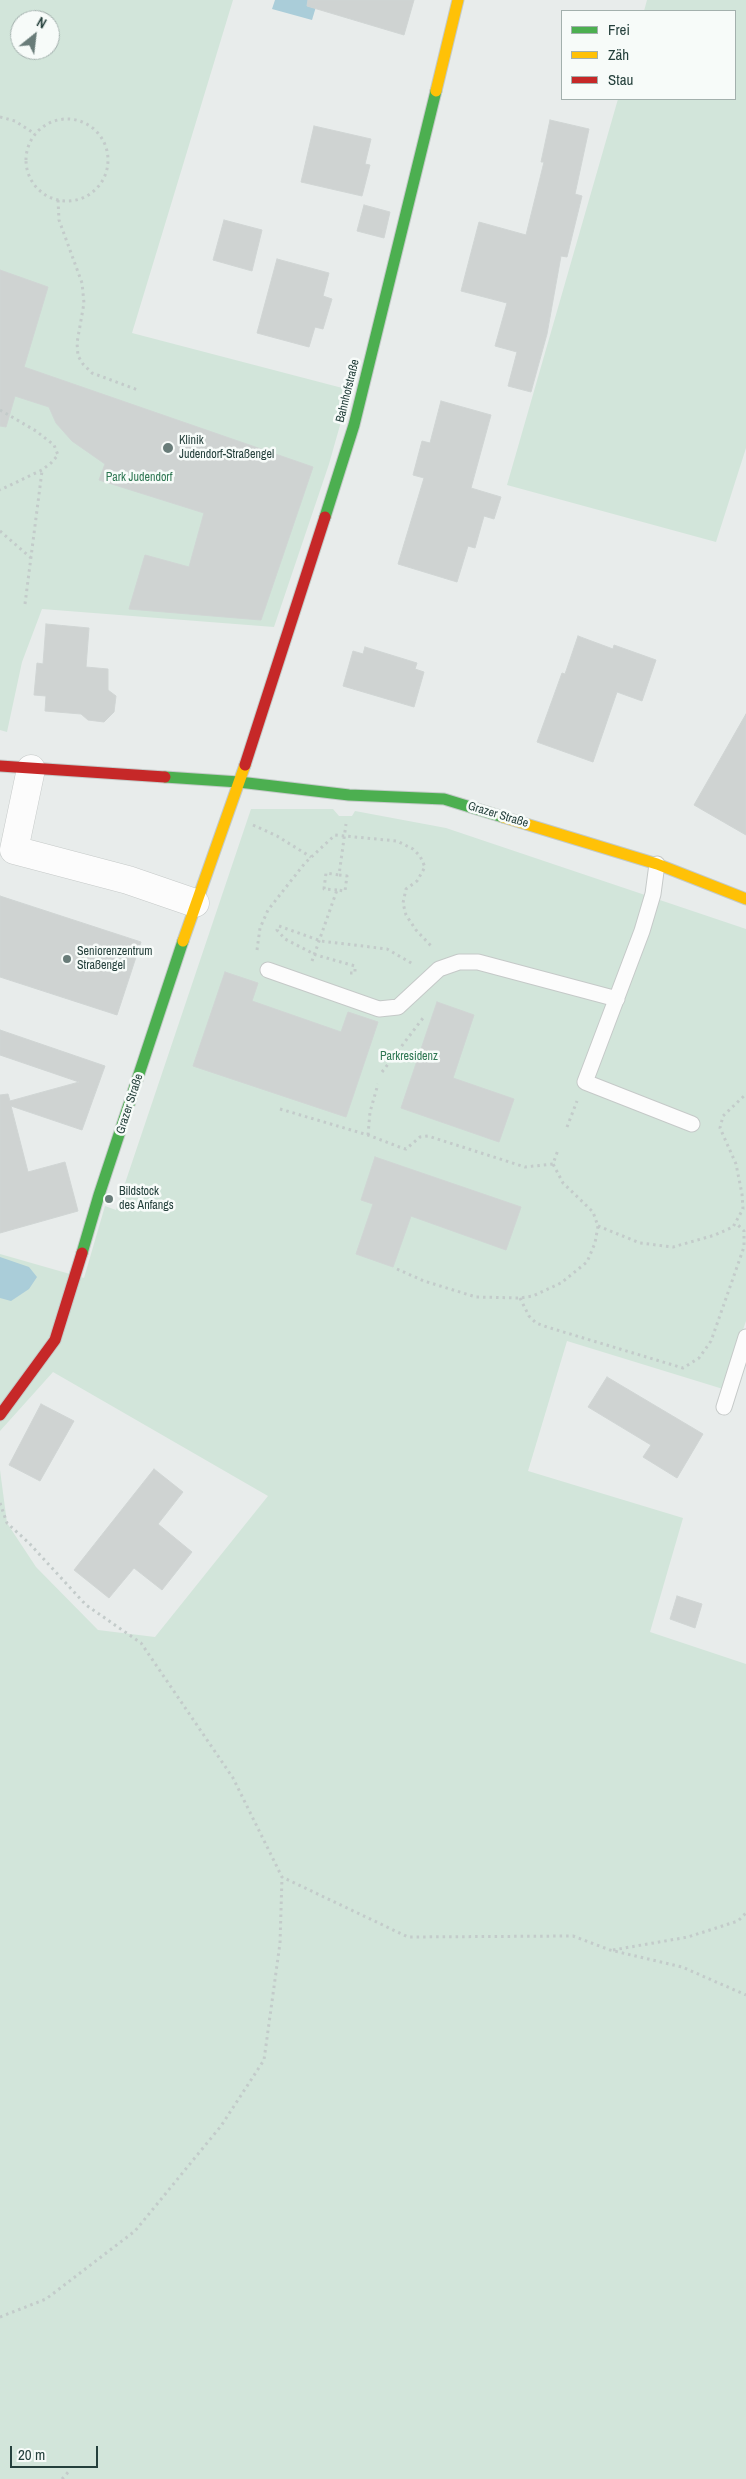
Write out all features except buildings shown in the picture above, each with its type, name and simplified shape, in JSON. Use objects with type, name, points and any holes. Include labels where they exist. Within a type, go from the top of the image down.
[{"type":"street","name":"Bahnhofstraße","points":[[239,782],[290,631],[354,425],[458,0]]},
{"type":"street","name":"Grazer Straße","points":[[0,766],[239,782],[349,795],[444,799],[657,864],[746,899]]},
{"type":"street","points":[[31,769],[7,848],[128,880],[195,903]]},
{"type":"street","name":"Grazer Straße","points":[[0,1415],[55,1340],[70,1296],[99,1195],[195,903],[239,782]]},
{"type":"lane","points":[[657,864],[653,894],[617,999],[585,1082],[692,1124]]},
{"type":"lane","points":[[268,970],[379,1009],[398,1007],[439,969],[459,962],[478,962],[617,999]]},
{"type":"lane","points":[[724,1407],[746,1337]]},
{"type":"path","points":[[0,117],[15,121],[35,134]]},
{"type":"path","points":[[60,119],[74,119],[86,123],[96,131],[104,142],[108,154],[107,168],[102,181],[92,192],[80,199],[58,200],[40,191],[31,181],[26,167],[26,153],[35,134],[48,123],[60,119]]},
{"type":"path","points":[[58,200],[59,220],[82,284],[84,303],[77,343],[78,356],[92,373],[138,390]]},
{"type":"path","points":[[0,410],[36,430],[54,445],[58,455],[52,464],[0,490]]},
{"type":"path","points":[[25,604],[42,470]]},
{"type":"path","points":[[0,531],[31,558]]},
{"type":"path","points":[[339,875],[349,795]]},
{"type":"path","points":[[229,812],[277,836],[311,858]]},
{"type":"path","points":[[268,970],[257,951],[260,928],[268,910],[311,858],[335,835],[397,841],[413,849],[420,856],[425,867],[417,881],[406,889],[403,903],[406,916],[448,966]]},
{"type":"path","points":[[326,873],[347,876],[345,891],[337,890],[324,888],[326,873]]},
{"type":"path","points":[[306,984],[337,890]]},
{"type":"path","points":[[346,972],[354,973],[355,966],[315,954],[285,939],[277,930],[279,926],[321,941],[387,949],[406,959],[431,977]]},
{"type":"path","points":[[368,1135],[370,1112],[378,1084]]},
{"type":"path","points":[[598,1226],[640,1243],[673,1248],[715,1235],[733,1226],[743,1208],[742,1194],[736,1164],[720,1128],[723,1116],[746,1094]]},
{"type":"path","points":[[280,1109],[368,1135],[406,1149],[420,1136],[428,1136],[525,1167],[553,1164]]},
{"type":"path","points":[[397,1269],[424,1282],[476,1297],[520,1298],[533,1296],[561,1283],[587,1262],[595,1243],[598,1226],[593,1212],[563,1183],[553,1164],[558,1150]]},
{"type":"path","points":[[520,1298],[529,1316],[547,1327],[683,1368],[699,1358],[711,1341],[744,1247],[744,1231],[736,1223]]},
{"type":"path","points":[[0,1503],[7,1524],[29,1543],[86,1605],[141,1644],[234,1778],[282,1877],[280,1943],[264,2060],[221,2126],[135,2230],[46,2299],[0,2317]]},
{"type":"path","points":[[282,1877],[408,1937],[573,1936],[610,1950],[682,1966],[746,1995],[746,1990]]},
{"type":"path","points":[[610,1950],[688,1937],[738,1921],[746,1913]]},
{"type":"path","points":[[62,2479],[70,2470]]},
{"type":"green space","name":"Park Judendorf","points":[[0,0],[233,0],[132,333],[350,390],[329,464],[274,627],[42,609],[22,662],[7,732],[0,730]]},
{"type":"green space","points":[[647,0],[746,0],[746,448],[716,542],[507,485],[618,100],[736,100],[736,10],[644,10]]},
{"type":"green space","name":"Parkresidenz","points":[[251,809],[333,809],[339,816],[352,816],[355,811],[446,828],[746,929],[746,1321],[723,1389],[567,1341],[528,1471],[683,1518],[650,1632],[746,1664],[746,2479],[0,2479],[0,1470],[7,1523],[36,1567],[98,1630],[155,1637],[268,1496],[53,1372],[0,1431],[0,1254],[84,1278],[105,1206],[116,1210]]},
{"type":"water","points":[[275,0],[318,0],[312,20],[272,9]]},
{"type":"water","points":[[0,1257],[29,1267],[37,1277],[29,1289],[11,1301],[0,1298]]},
{"type":"traffic: fast","points":[[325,517],[354,425],[436,91]]},
{"type":"traffic: fast","points":[[165,777],[239,782],[349,795],[444,799],[503,817]]},
{"type":"traffic: fast","points":[[82,1253],[99,1195],[183,941]]},
{"type":"traffic: slow","points":[[436,91],[458,0]]},
{"type":"traffic: slow","points":[[183,941],[245,765]]},
{"type":"traffic: slow","points":[[503,817],[657,864],[746,899]]},
{"type":"traffic: jam","points":[[245,765],[325,517]]},
{"type":"traffic: jam","points":[[0,766],[165,777]]},
{"type":"traffic: jam","points":[[0,1415],[55,1340],[82,1253]]},
{"type":"place","name":"Klinik Judendorf-Straßengel","points":[[168,448]]},
{"type":"place","name":"Seniorenzentrum Straßengel","points":[[67,959]]},
{"type":"place","name":"Bildstock des Anfangs","points":[[109,1199]]}]
